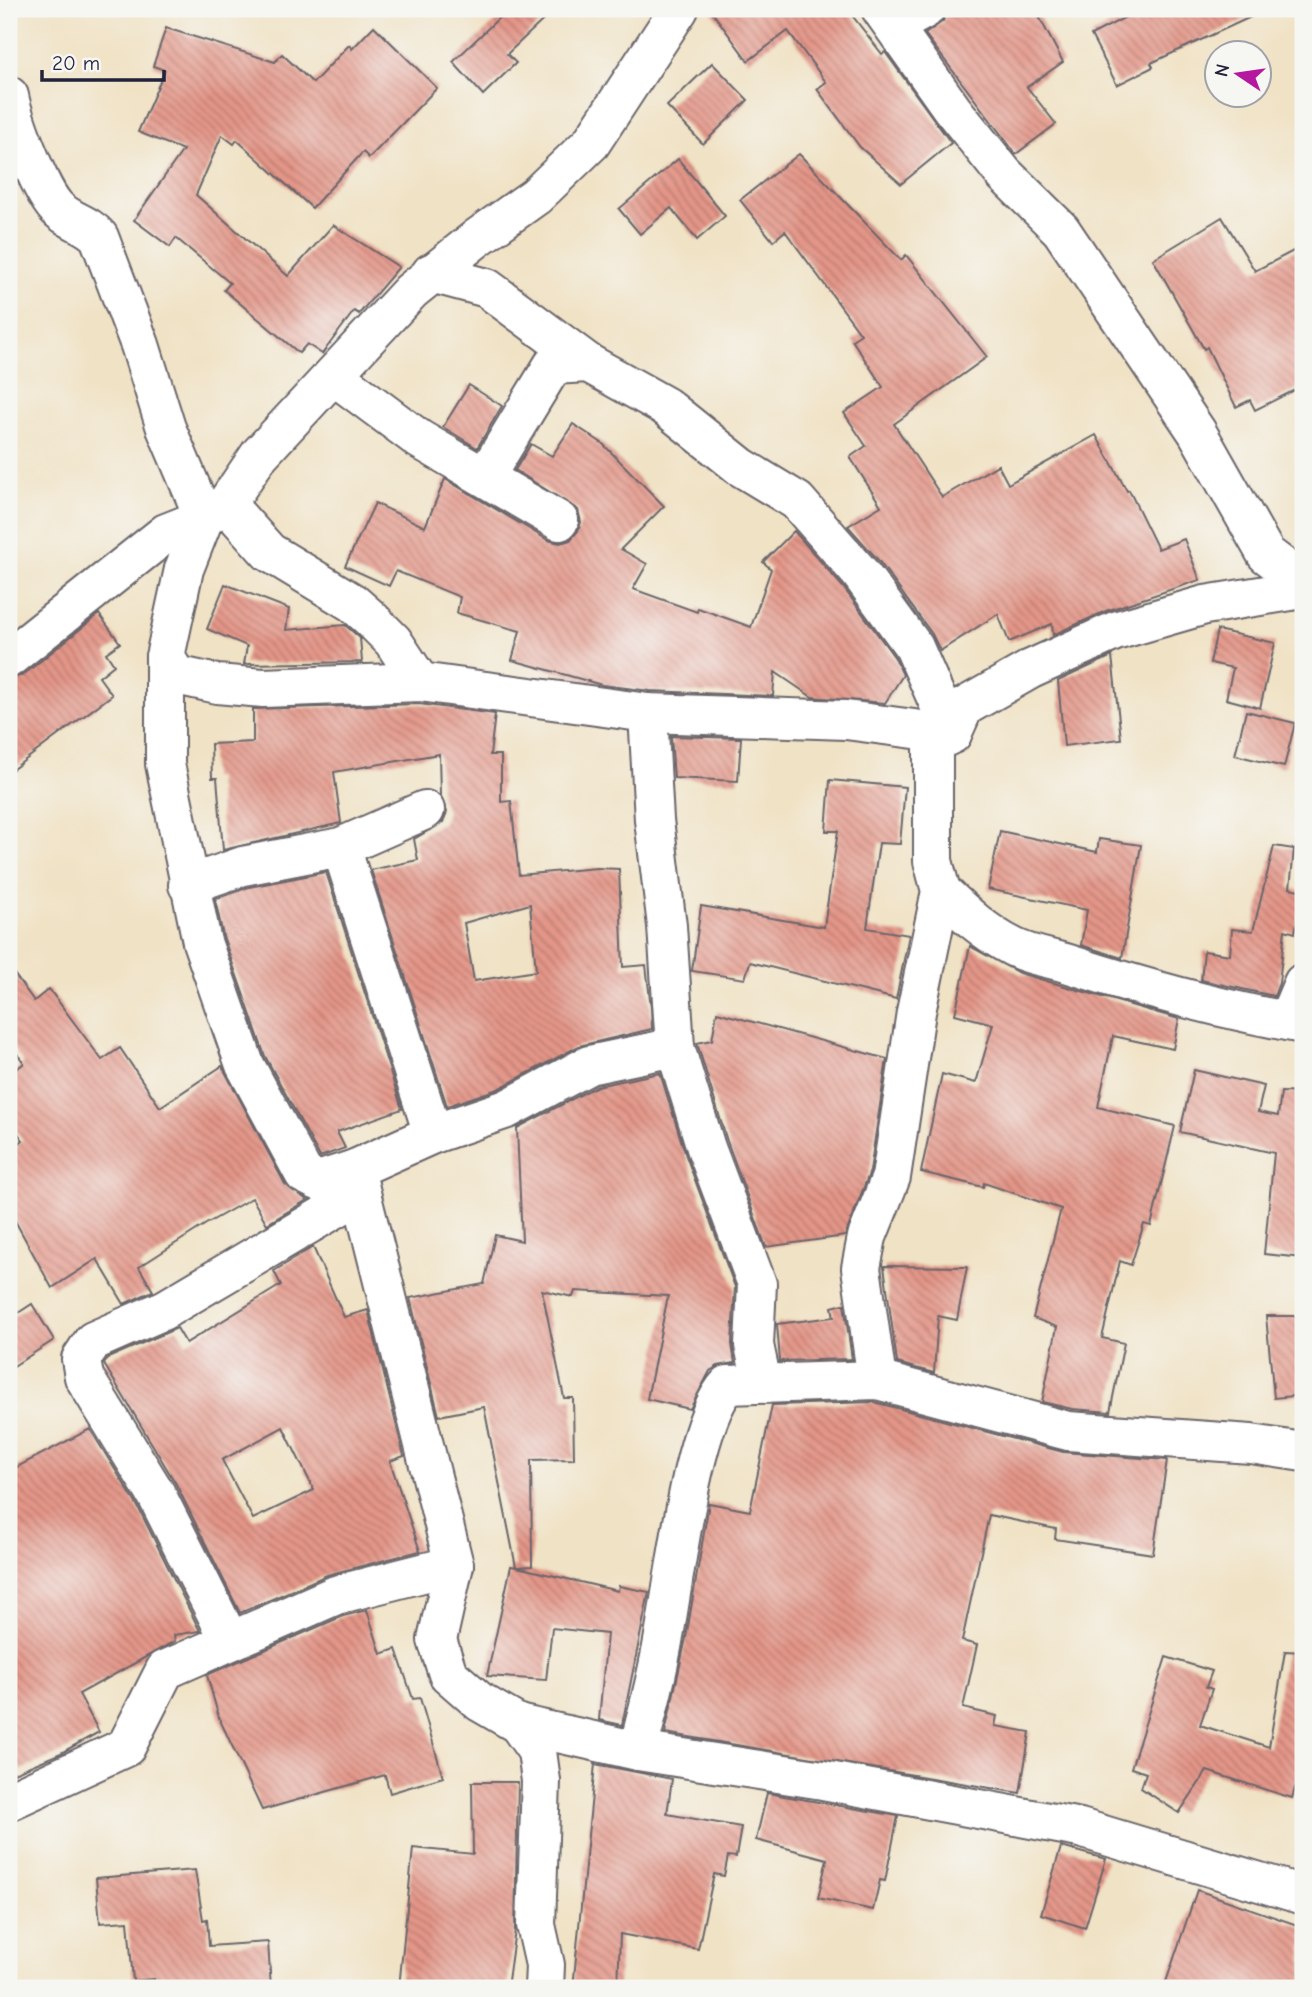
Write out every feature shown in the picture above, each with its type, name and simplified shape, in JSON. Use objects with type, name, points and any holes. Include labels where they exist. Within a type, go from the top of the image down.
[{"type":"street","points":[[358,1181],[318,1181],[304,1174],[245,1065],[202,942],[188,885],[165,764],[165,657],[184,569],[215,511],[260,454],[333,375],[431,273],[536,196],[592,143],[679,9]]},
{"type":"street","points":[[900,15],[952,109],[1004,174],[1061,230],[1197,432],[1266,554],[1303,582]]},
{"type":"street","points":[[9,96],[25,146],[58,210],[90,227],[99,237],[140,345],[166,428],[215,511],[269,552],[353,603],[393,641],[420,682]]},
{"type":"street","points":[[431,273],[487,288],[588,363],[665,406],[741,467],[797,500],[860,573],[914,648],[952,734]]},
{"type":"street","points":[[485,477],[553,365],[588,363]]},
{"type":"street","points":[[333,375],[419,439],[559,521]]},
{"type":"street","points":[[9,659],[166,533],[215,511]]},
{"type":"street","points":[[877,1380],[861,1268],[867,1237],[891,1177],[916,1012],[941,891],[933,861],[933,744],[952,734],[964,707],[1031,669],[1115,631],[1205,605],[1303,589]]},
{"type":"street","points":[[165,657],[176,675],[217,684],[263,688],[420,682],[648,713],[846,720],[952,734]]},
{"type":"street","points":[[648,713],[654,820],[667,926],[675,1047],[706,1148],[757,1283],[754,1345],[762,1382]]},
{"type":"street","points":[[188,885],[243,866],[341,847],[425,810]]},
{"type":"street","points":[[341,847],[433,1134]]},
{"type":"street","points":[[941,891],[970,920],[1034,957],[1065,963],[1181,1000],[1295,1023],[1303,983]]},
{"type":"street","points":[[230,1641],[156,1494],[85,1377],[81,1359],[93,1341],[164,1310],[433,1134],[507,1109],[589,1065],[675,1047]]},
{"type":"street","points":[[358,1181],[454,1565],[437,1640],[448,1674],[480,1702],[518,1724],[638,1751],[823,1780],[1080,1828],[1303,1895]]},
{"type":"street","points":[[638,1751],[659,1662],[693,1475],[716,1398],[728,1385],[877,1380],[1068,1431],[1251,1444],[1303,1452]]},
{"type":"street","points":[[9,1801],[126,1747],[165,1670],[336,1595],[454,1565]]},
{"type":"street","points":[[518,1724],[537,1751],[541,1780],[536,1925],[545,1965],[544,1988]]},
{"type":"building","points":[[508,9],[555,9],[507,54],[516,63],[483,95],[453,62]]},
{"type":"building","points":[[710,9],[847,9],[882,54],[885,52],[951,143],[901,184],[860,147],[817,89],[826,82],[788,31],[748,61]]},
{"type":"building","points":[[948,9],[1035,9],[1063,62],[1027,87],[1056,124],[1016,154],[925,34],[943,21]]},
{"type":"building","points":[[1141,9],[1268,9],[1151,63],[1153,67],[1117,85],[1091,35]]},
{"type":"building","points":[[374,26],[437,88],[369,158],[363,152],[312,208],[237,140],[234,144],[222,135],[196,195],[288,276],[333,225],[399,267],[359,314],[354,311],[322,354],[307,344],[299,353],[224,290],[230,283],[176,238],[170,247],[134,220],[183,150],[138,132],[165,70],[153,66],[166,28],[275,62],[282,54],[313,83],[349,45],[352,49]]},
{"type":"building","points":[[712,63],[748,100],[703,144],[667,106]]},
{"type":"building","points":[[799,154],[901,260],[906,255],[987,357],[894,424],[942,497],[998,465],[1008,484],[1096,435],[1127,491],[1129,490],[1158,549],[1184,539],[1200,580],[1106,611],[1053,635],[1052,624],[1009,642],[998,614],[940,651],[932,634],[878,560],[848,526],[881,506],[850,457],[866,446],[844,413],[883,387],[852,340],[861,334],[785,231],[773,241],[740,200]]},
{"type":"building","points":[[678,159],[725,216],[697,240],[671,208],[640,234],[619,209]]},
{"type":"building","points":[[1222,217],[1255,271],[1303,246],[1303,386],[1255,410],[1250,400],[1236,407],[1207,347],[1204,349],[1153,259]]},
{"type":"building","points":[[469,385],[502,406],[477,448],[443,427]]},
{"type":"building","points":[[573,424],[602,443],[664,506],[621,549],[647,564],[633,589],[697,612],[698,608],[751,627],[771,569],[763,562],[794,531],[843,587],[895,658],[903,675],[885,703],[812,697],[775,672],[773,696],[650,691],[602,685],[512,660],[520,631],[457,613],[460,597],[396,571],[389,586],[345,566],[375,503],[425,527],[445,479],[548,540],[560,543],[570,540],[578,531],[581,522],[578,510],[515,470],[531,444],[552,456]]},
{"type":"building","points":[[225,584],[289,609],[286,630],[345,625],[360,638],[362,662],[244,664],[247,646],[207,629]]},
{"type":"building","points":[[99,614],[120,643],[106,653],[114,665],[99,677],[112,695],[9,772],[9,679],[23,675]]},
{"type":"building","points":[[1217,630],[1275,643],[1260,708],[1226,699],[1233,668],[1210,663]]},
{"type":"building","points":[[1112,656],[1121,739],[1064,746],[1058,681]]},
{"type":"building","points":[[419,704],[495,714],[490,755],[501,755],[501,802],[511,801],[519,875],[597,868],[619,869],[623,967],[646,965],[652,1029],[579,1046],[498,1089],[447,1106],[371,870],[418,860],[414,839],[443,822],[447,812],[440,795],[439,754],[334,772],[341,823],[223,850],[217,778],[212,778],[211,744],[253,742],[253,709]],"holes":[[[530,904],[536,971],[474,981],[464,923]]]},
{"type":"building","points":[[1246,711],[1295,723],[1284,767],[1235,755]]},
{"type":"building","points":[[671,736],[741,738],[738,781],[674,778]]},
{"type":"building","points":[[830,780],[905,787],[900,844],[879,843],[867,928],[909,935],[896,999],[750,962],[745,979],[692,971],[701,906],[824,927],[838,831],[826,831]]},
{"type":"building","points":[[1000,831],[1097,852],[1099,839],[1141,845],[1122,958],[1081,945],[1087,910],[988,889]]},
{"type":"building","points":[[1274,846],[1294,849],[1290,888],[1303,891],[1295,933],[1285,930],[1279,983],[1274,996],[1201,980],[1204,951],[1230,955],[1232,929],[1253,931]]},
{"type":"building","points":[[326,872],[402,1109],[337,1132],[345,1148],[320,1157],[265,1056],[223,936],[215,899],[249,887]]},
{"type":"building","points":[[970,946],[1019,973],[1179,1019],[1173,1049],[1113,1036],[1098,1107],[1175,1126],[1151,1226],[1144,1224],[1131,1265],[1120,1261],[1102,1338],[1124,1343],[1110,1412],[1072,1409],[1042,1402],[1057,1327],[1033,1318],[1061,1209],[984,1183],[983,1187],[921,1172],[942,1074],[976,1083],[993,1024],[955,1014]]},
{"type":"building","points":[[9,967],[34,1001],[49,989],[102,1060],[120,1048],[160,1107],[222,1066],[285,1184],[307,1200],[267,1224],[252,1198],[206,1224],[139,1267],[153,1291],[124,1304],[97,1259],[52,1288],[14,1219],[9,1219],[9,1151],[23,1140],[9,1122],[9,1075],[24,1063],[9,1043]]},
{"type":"building","points":[[717,1012],[887,1059],[870,1171],[845,1236],[766,1247],[727,1141],[697,1043],[712,1040]]},
{"type":"building","points":[[1194,1070],[1264,1086],[1258,1112],[1278,1116],[1281,1092],[1303,1093],[1303,1258],[1264,1254],[1274,1153],[1180,1132]]},
{"type":"building","points":[[660,1073],[686,1156],[735,1287],[732,1344],[735,1363],[718,1366],[710,1371],[690,1409],[647,1399],[668,1296],[575,1291],[573,1297],[542,1290],[564,1398],[573,1398],[574,1459],[531,1460],[532,1566],[517,1567],[618,1591],[619,1586],[649,1592],[622,1725],[599,1720],[607,1634],[552,1628],[546,1680],[487,1676],[511,1566],[516,1567],[484,1407],[439,1416],[410,1298],[484,1284],[495,1235],[522,1241],[517,1128],[597,1086]]},
{"type":"building","points":[[313,1247],[344,1317],[368,1310],[404,1456],[390,1461],[420,1551],[327,1575],[240,1613],[176,1484],[104,1364],[108,1358],[177,1328],[186,1343],[281,1285],[274,1271]],"holes":[[[283,1427],[314,1490],[253,1519],[222,1460]]]},
{"type":"building","points":[[884,1266],[967,1267],[957,1320],[938,1316],[934,1373],[897,1363]]},
{"type":"building","points":[[32,1304],[54,1340],[9,1369],[9,1319]]},
{"type":"building","points":[[844,1304],[852,1359],[780,1361],[777,1324],[834,1317],[832,1307]]},
{"type":"building","points":[[1266,1316],[1303,1316],[1303,1395],[1274,1398]]},
{"type":"building","points":[[874,1402],[1063,1452],[1167,1460],[1153,1554],[1055,1539],[1056,1529],[989,1515],[962,1641],[977,1645],[963,1708],[997,1716],[995,1726],[1030,1732],[1020,1793],[665,1733],[686,1638],[709,1503],[750,1511],[772,1405]]},
{"type":"building","points":[[90,1429],[137,1505],[200,1631],[174,1635],[175,1641],[79,1694],[99,1732],[61,1753],[9,1775],[9,1471]]},
{"type":"building","points":[[367,1610],[381,1654],[396,1649],[413,1699],[420,1698],[443,1777],[390,1793],[385,1775],[262,1810],[219,1718],[207,1675],[343,1616]]},
{"type":"building","points":[[1285,1651],[1303,1652],[1303,1762],[1292,1798],[1207,1771],[1179,1813],[1141,1788],[1146,1773],[1131,1768],[1166,1657],[1212,1671],[1206,1687],[1212,1689],[1200,1725],[1269,1747]]},
{"type":"building","points":[[595,1764],[672,1779],[667,1814],[741,1827],[736,1857],[728,1856],[724,1876],[714,1874],[698,1949],[620,1934],[618,1988],[573,1988]]},
{"type":"building","points":[[472,1782],[518,1782],[515,1930],[507,1988],[399,1988],[413,1848],[473,1854]]},
{"type":"building","points":[[767,1793],[898,1816],[885,1881],[880,1880],[873,1910],[818,1898],[827,1859],[756,1840]]},
{"type":"building","points":[[1061,1847],[1106,1859],[1085,1928],[1041,1914]]},
{"type":"building","points":[[195,1870],[203,1920],[207,1919],[209,1946],[268,1942],[271,1988],[155,1988],[154,1979],[133,1981],[128,1921],[100,1923],[96,1878]]},
{"type":"building","points":[[1197,1890],[1303,1927],[1303,1988],[1164,1988]]}]
